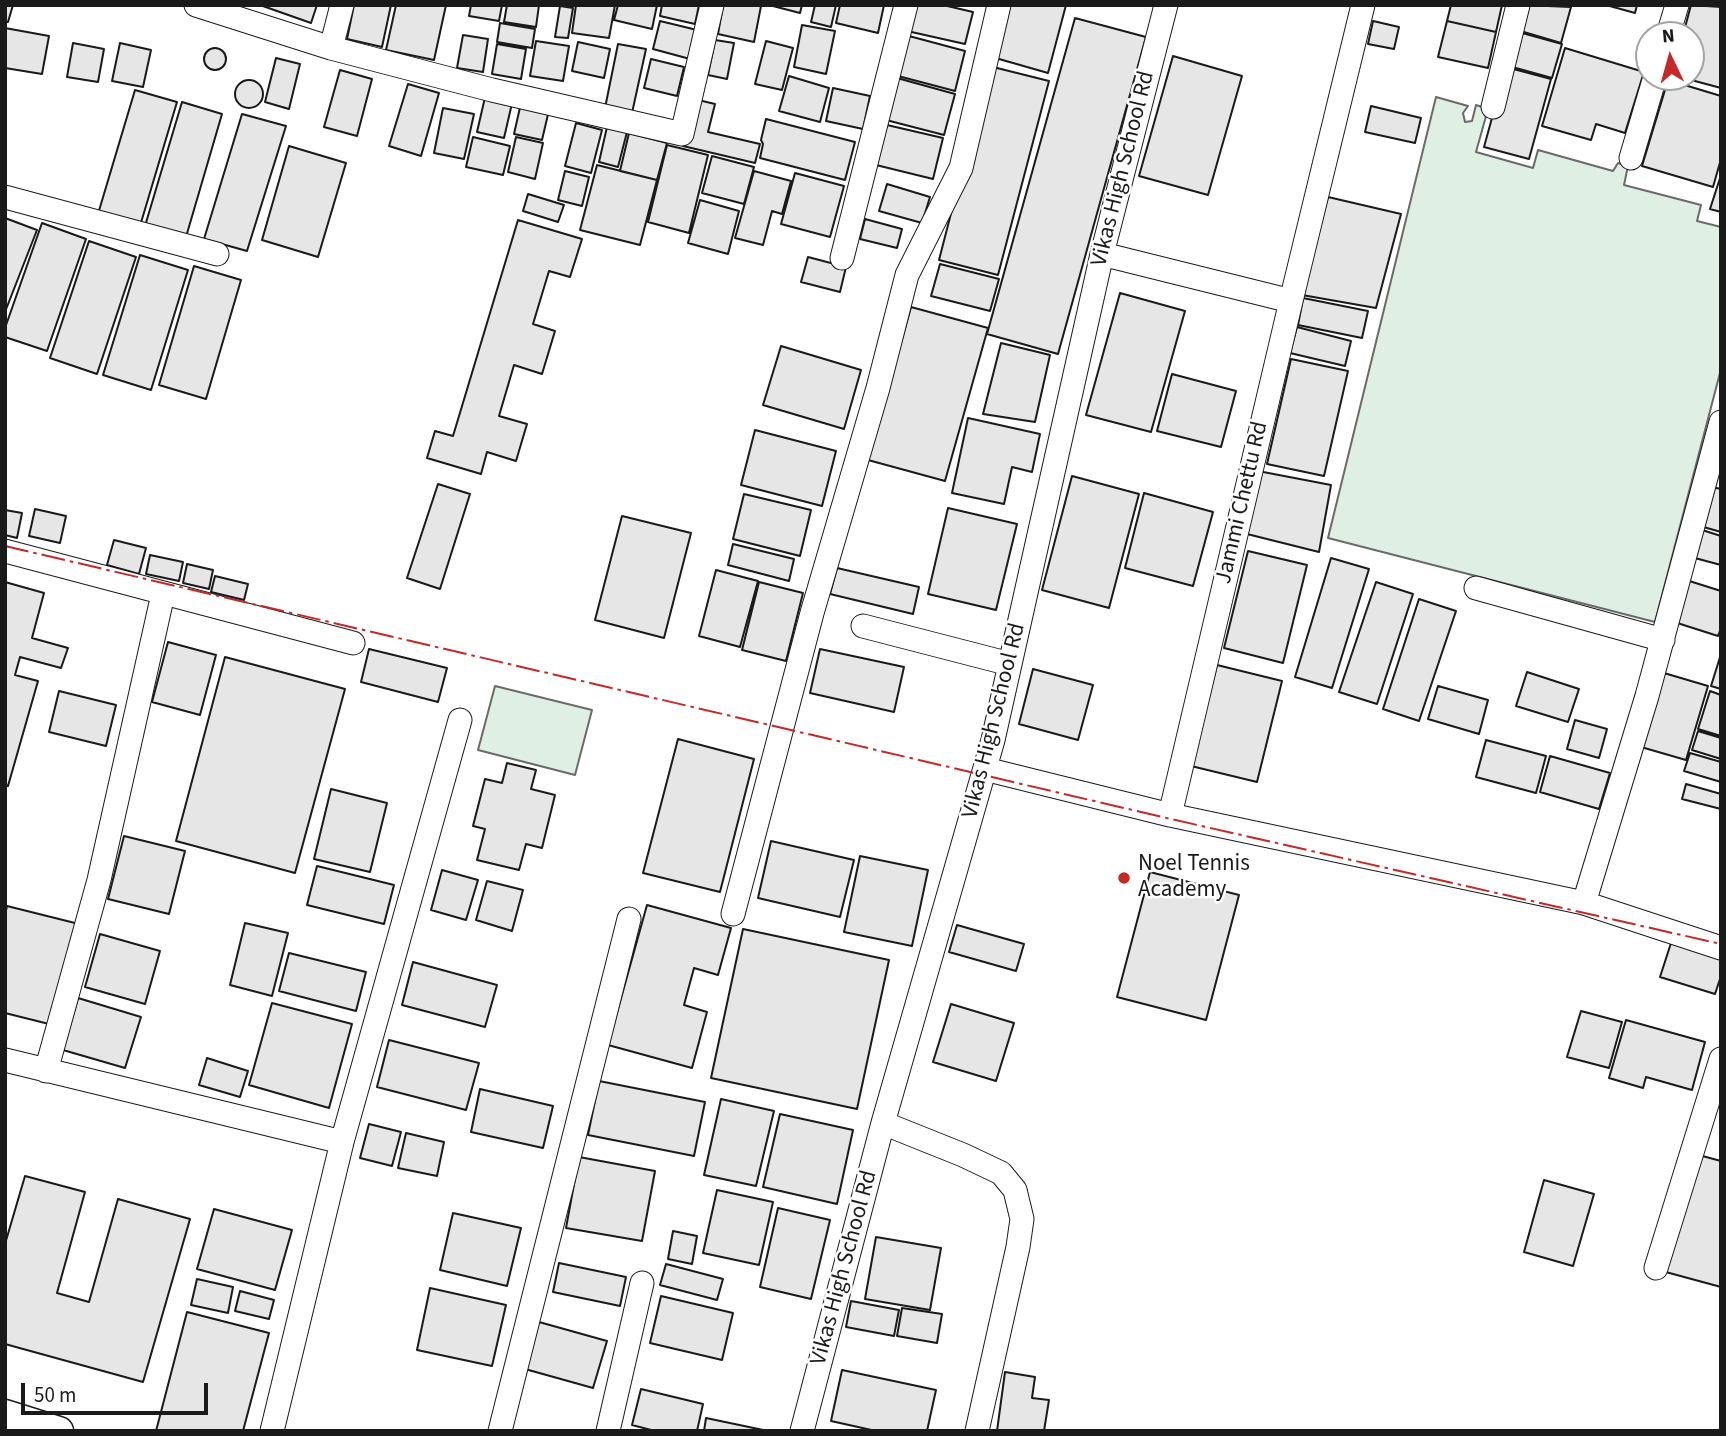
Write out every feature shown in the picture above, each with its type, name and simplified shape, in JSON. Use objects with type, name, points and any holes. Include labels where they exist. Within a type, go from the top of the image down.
[{"type":"street","points":[[196,5],[331,48],[492,90],[682,134],[712,5]]},
{"type":"street","points":[[331,48],[342,5]]},
{"type":"street","points":[[842,257],[906,5]]},
{"type":"street","points":[[733,914],[812,613],[878,388],[907,275],[961,169],[999,5]]},
{"type":"street","name":"Vikas High School Rd","points":[[802,1431],[883,1123],[985,769],[1102,254],[1166,5]]},
{"type":"street","name":"Jammi Chettu Rd","points":[[1170,815],[1363,5]]},
{"type":"street","points":[[1493,107],[1518,5]]},
{"type":"street","points":[[1631,158],[1651,91]]},
{"type":"street","points":[[5,197],[217,254]]},
{"type":"street","points":[[1102,254],[1291,301]]},
{"type":"street","points":[[1584,903],[1663,640],[1721,422]]},
{"type":"street","points":[[5,551],[353,643]]},
{"type":"street","points":[[1476,589],[1663,640]]},
{"type":"street","points":[[46,1071],[99,880],[163,594]]},
{"type":"street","points":[[863,626],[1010,664]]},
{"type":"street","points":[[272,1431],[342,1142],[460,720]]},
{"type":"street","points":[[985,769],[1170,815],[1584,903],[1721,948]]},
{"type":"street","points":[[500,1431],[629,919]]},
{"type":"street","points":[[1656,1268],[1721,1059]]},
{"type":"street","points":[[5,1060],[342,1142]]},
{"type":"street","points":[[883,1123],[1001,1173],[1015,1190],[1022,1219],[1018,1247],[977,1431]]},
{"type":"street","points":[[608,1431],[642,1283]]},
{"type":"street","points":[[5,1414],[59,1431]]},
{"type":"green space","points":[[1436,97],[1468,106],[1463,113],[1465,122],[1472,121],[1476,105],[1488,109],[1476,152],[1533,168],[1538,150],[1613,171],[1618,163],[1628,166],[1624,185],[1701,205],[1697,221],[1721,227],[1721,369],[1655,622],[1328,538]]},
{"type":"green space","points":[[495,686],[592,710],[575,775],[478,750]]},
{"type":"building","points":[[5,5],[13,5],[8,22],[5,22]]},
{"type":"building","points":[[260,5],[317,5],[311,23]]},
{"type":"building","points":[[354,5],[391,5],[382,47],[347,39]]},
{"type":"building","points":[[396,5],[446,5],[434,60],[386,50]]},
{"type":"building","points":[[471,5],[502,5],[499,21],[469,16]]},
{"type":"building","points":[[507,5],[539,5],[536,27],[504,22]]},
{"type":"building","points":[[576,5],[615,5],[609,38],[572,33]]},
{"type":"building","points":[[618,5],[657,5],[652,29],[614,20]]},
{"type":"building","points":[[662,5],[699,5],[695,24],[660,16]]},
{"type":"building","points":[[723,5],[761,6],[754,42],[718,34]]},
{"type":"building","points":[[769,5],[802,5],[800,13]]},
{"type":"building","points":[[815,5],[836,5],[831,27],[811,22]]},
{"type":"building","points":[[840,5],[884,5],[878,33],[836,23]]},
{"type":"building","points":[[913,5],[943,5],[973,12],[965,44],[907,31]]},
{"type":"building","points":[[1007,5],[1066,5],[1048,73],[992,57]]},
{"type":"building","points":[[1451,5],[1502,5],[1496,32],[1447,21]]},
{"type":"building","points":[[1524,5],[1571,7],[1561,43],[1517,30]]},
{"type":"building","points":[[1606,5],[1637,5],[1635,13]]},
{"type":"building","points":[[1691,5],[1721,7],[1721,88],[1705,84],[1705,21],[1687,21]]},
{"type":"building","points":[[560,6],[573,8],[568,38],[555,37]]},
{"type":"building","points":[[1075,18],[1146,37],[1058,354],[987,334]]},
{"type":"building","points":[[660,21],[697,30],[690,59],[653,49]]},
{"type":"building","points":[[1373,21],[1399,27],[1394,49],[1368,44]]},
{"type":"building","points":[[1447,21],[1496,32],[1488,68],[1438,57]]},
{"type":"building","points":[[500,23],[535,29],[532,48],[497,42]]},
{"type":"building","points":[[802,25],[835,31],[826,74],[794,67]]},
{"type":"building","points":[[5,28],[49,36],[42,74],[5,68]]},
{"type":"building","points":[[1515,31],[1562,44],[1552,78],[1505,65]]},
{"type":"building","points":[[463,35],[488,39],[483,72],[457,68]]},
{"type":"building","points":[[909,36],[965,51],[955,91],[898,76]]},
{"type":"building","points":[[715,40],[734,43],[727,79],[708,75]]},
{"type":"building","points":[[536,41],[569,46],[563,81],[530,76]]},
{"type":"building","points":[[766,41],[793,48],[782,90],[755,84]]},
{"type":"building","points":[[578,42],[610,49],[604,78],[572,71]]},
{"type":"building","points":[[73,43],[104,49],[98,82],[67,77]]},
{"type":"building","points":[[120,43],[151,50],[143,87],[112,81]]},
{"type":"building","points":[[497,44],[526,49],[521,79],[492,74]]},
{"type":"building","points":[[618,44],[646,49],[632,113],[605,108]]},
{"type":"building","points":[[211,48],[219,48],[226,55],[226,63],[219,70],[211,70],[204,63],[204,55]]},
{"type":"building","points":[[1565,48],[1635,69],[1635,91],[1638,91],[1625,133],[1596,124],[1591,140],[1542,126]]},
{"type":"building","points":[[1173,56],[1242,76],[1208,195],[1139,176]]},
{"type":"building","points":[[276,58],[300,64],[289,109],[265,102]]},
{"type":"building","points":[[651,59],[684,67],[677,96],[644,88]]},
{"type":"building","points":[[989,66],[1049,81],[998,275],[939,260]]},
{"type":"building","points":[[1506,67],[1551,79],[1529,159],[1484,147]]},
{"type":"building","points":[[340,70],[372,79],[357,136],[324,127]]},
{"type":"building","points":[[789,76],[829,88],[820,122],[779,111]]},
{"type":"building","points":[[897,78],[955,94],[944,135],[886,120]]},
{"type":"building","points":[[249,80],[259,84],[263,94],[259,104],[249,108],[239,104],[235,94],[239,84]]},
{"type":"building","points":[[408,84],[439,93],[421,156],[389,146]]},
{"type":"building","points":[[833,88],[870,96],[863,129],[826,121]]},
{"type":"building","points":[[135,90],[177,102],[140,226],[98,214]]},
{"type":"building","points":[[1665,91],[1704,91],[1721,96],[1721,159],[1713,187],[1642,166]]},
{"type":"building","points":[[486,93],[513,99],[504,138],[477,132]]},
{"type":"building","points":[[694,99],[715,104],[708,132],[760,144],[755,163],[683,146]]},
{"type":"building","points":[[182,102],[222,114],[186,237],[145,226]]},
{"type":"building","points":[[521,103],[549,110],[542,140],[514,134]]},
{"type":"building","points":[[1371,106],[1421,118],[1415,143],[1365,132]]},
{"type":"building","points":[[443,108],[474,114],[464,159],[434,153]]},
{"type":"building","points":[[242,114],[286,126],[247,251],[204,239]]},
{"type":"building","points":[[766,119],[855,142],[845,180],[760,158]]},
{"type":"building","points":[[576,123],[602,130],[591,173],[565,166]]},
{"type":"building","points":[[887,125],[943,138],[933,179],[876,165]]},
{"type":"building","points":[[607,127],[627,132],[618,167],[599,162]]},
{"type":"building","points":[[629,133],[667,143],[657,180],[620,171]]},
{"type":"building","points":[[473,137],[510,146],[503,175],[466,167]]},
{"type":"building","points":[[516,137],[543,143],[535,179],[508,172]]},
{"type":"building","points":[[667,145],[708,155],[689,233],[648,222]]},
{"type":"building","points":[[289,146],[346,163],[318,257],[262,240]]},
{"type":"building","points":[[712,156],[754,167],[744,204],[702,193]]},
{"type":"building","points":[[597,165],[657,180],[640,245],[580,230]]},
{"type":"building","points":[[565,171],[589,177],[582,206],[558,200]]},
{"type":"building","points":[[754,171],[791,181],[782,214],[772,211],[763,245],[735,238]]},
{"type":"building","points":[[795,173],[844,186],[830,237],[781,224]]},
{"type":"building","points":[[1721,175],[1721,212],[1710,209]]},
{"type":"building","points":[[887,184],[930,197],[922,223],[879,211]]},
{"type":"building","points":[[528,194],[564,205],[558,222],[523,211]]},
{"type":"building","points":[[1328,197],[1401,214],[1376,308],[1302,295]]},
{"type":"building","points":[[700,200],[739,211],[728,254],[688,243]]},
{"type":"building","points":[[5,218],[37,230],[5,312]]},
{"type":"building","points":[[865,219],[902,229],[897,248],[860,239]]},
{"type":"building","points":[[518,220],[582,239],[570,277],[549,271],[533,324],[555,331],[542,374],[514,365],[499,416],[527,424],[516,461],[487,452],[481,474],[427,458],[435,431],[453,436]]},
{"type":"building","points":[[42,223],[86,239],[47,351],[5,337],[5,328]]},
{"type":"building","points":[[89,241],[136,257],[97,374],[50,358]]},
{"type":"building","points":[[140,255],[188,270],[151,390],[103,375]]},
{"type":"building","points":[[808,257],[846,267],[840,292],[801,282]]},
{"type":"building","points":[[940,264],[999,279],[990,311],[931,296]]},
{"type":"building","points":[[194,266],[241,280],[206,399],[159,385]]},
{"type":"building","points":[[1120,293],[1185,311],[1151,432],[1086,415]]},
{"type":"building","points":[[1303,298],[1368,311],[1362,338],[1298,325]]},
{"type":"building","points":[[911,307],[988,328],[945,481],[868,460]]},
{"type":"building","points":[[1297,327],[1351,341],[1345,366],[1290,353]]},
{"type":"building","points":[[1001,343],[1050,355],[1035,422],[983,414]]},
{"type":"building","points":[[781,346],[861,370],[844,429],[763,405]]},
{"type":"building","points":[[1291,359],[1348,371],[1324,476],[1267,464]]},
{"type":"building","points":[[1172,374],[1236,391],[1221,447],[1157,431]]},
{"type":"building","points":[[968,418],[1040,434],[1032,472],[1012,467],[1004,504],[952,493]]},
{"type":"building","points":[[755,430],[836,451],[822,506],[741,485]]},
{"type":"building","points":[[1258,471],[1331,485],[1319,552],[1243,533]]},
{"type":"building","points":[[1072,476],[1139,494],[1109,608],[1042,590]]},
{"type":"building","points":[[438,484],[470,494],[440,589],[407,578]]},
{"type":"building","points":[[1712,487],[1721,489],[1721,532],[1700,526]]},
{"type":"building","points":[[1144,493],[1213,512],[1193,586],[1125,568]]},
{"type":"building","points":[[744,494],[811,510],[800,556],[733,539]]},
{"type":"building","points":[[948,508],[1017,524],[996,610],[928,594]]},
{"type":"building","points":[[35,509],[66,516],[60,543],[29,536]]},
{"type":"building","points":[[5,510],[22,513],[17,538],[5,535]]},
{"type":"building","points":[[622,516],[691,533],[664,638],[595,620]]},
{"type":"building","points":[[1699,529],[1721,536],[1721,565],[1691,557]]},
{"type":"building","points":[[114,540],[146,548],[139,574],[107,565]]},
{"type":"building","points":[[733,544],[794,559],[789,581],[728,565]]},
{"type":"building","points":[[1248,551],[1307,565],[1283,663],[1224,648]]},
{"type":"building","points":[[150,555],[183,562],[179,581],[146,574]]},
{"type":"building","points":[[1331,558],[1369,569],[1332,688],[1295,677]]},
{"type":"building","points":[[187,564],[213,570],[209,589],[183,583]]},
{"type":"building","points":[[837,568],[919,587],[913,614],[830,594]]},
{"type":"building","points":[[716,570],[758,581],[740,647],[699,636]]},
{"type":"building","points":[[215,576],[248,584],[244,600],[211,592]]},
{"type":"building","points":[[1683,579],[1721,591],[1721,628],[1718,636],[1671,621]]},
{"type":"building","points":[[5,582],[44,593],[32,638],[68,648],[61,668],[20,657],[15,675],[38,681],[8,786],[5,785]]},
{"type":"building","points":[[759,582],[803,593],[786,661],[742,650]]},
{"type":"building","points":[[1376,582],[1413,594],[1377,704],[1339,692]]},
{"type":"building","points":[[1419,599],[1456,611],[1419,721],[1383,709]]},
{"type":"building","points":[[168,642],[216,655],[200,715],[152,702]]},
{"type":"building","points":[[369,649],[447,668],[438,702],[361,682]]},
{"type":"building","points":[[820,649],[904,667],[894,712],[810,693]]},
{"type":"building","points":[[1721,654],[1721,689],[1711,686]]},
{"type":"building","points":[[225,657],[345,689],[295,873],[176,841]]},
{"type":"building","points":[[1217,665],[1282,681],[1257,782],[1191,766]]},
{"type":"building","points":[[1033,669],[1093,685],[1078,740],[1019,724]]},
{"type":"building","points":[[1527,672],[1579,689],[1568,722],[1516,706]]},
{"type":"building","points":[[1664,673],[1708,686],[1686,760],[1641,747]]},
{"type":"building","points":[[1438,686],[1488,700],[1479,734],[1428,719]]},
{"type":"building","points":[[59,691],[116,705],[106,746],[49,732]]},
{"type":"building","points":[[1710,691],[1721,695],[1721,736],[1698,729]]},
{"type":"building","points":[[1575,720],[1607,729],[1599,758],[1567,749]]},
{"type":"building","points":[[1698,731],[1721,738],[1721,759],[1692,750]]},
{"type":"building","points":[[678,739],[754,759],[720,892],[643,873]]},
{"type":"building","points":[[1486,740],[1546,756],[1536,793],[1476,777]]},
{"type":"building","points":[[1690,753],[1721,762],[1721,782],[1684,771]]},
{"type":"building","points":[[1550,756],[1610,773],[1599,809],[1540,792]]},
{"type":"building","points":[[507,763],[536,770],[531,789],[555,795],[542,848],[526,844],[519,870],[477,860],[485,829],[473,826],[485,779],[502,783]]},
{"type":"building","points":[[1686,784],[1721,794],[1721,809],[1682,799]]},
{"type":"building","points":[[331,789],[387,803],[370,872],[314,859]]},
{"type":"building","points":[[124,836],[185,851],[169,914],[108,899]]},
{"type":"building","points":[[771,841],[854,860],[840,917],[758,898]]},
{"type":"building","points":[[860,856],[928,870],[912,946],[844,932]]},
{"type":"building","points":[[317,866],[394,885],[384,924],[307,905]]},
{"type":"building","points":[[442,870],[478,880],[466,920],[431,910]]},
{"type":"building","points":[[1150,872],[1239,895],[1206,1020],[1117,997]]},
{"type":"building","points":[[487,881],[523,890],[512,931],[476,920]]},
{"type":"building","points":[[647,905],[731,928],[718,975],[694,968],[684,1005],[707,1012],[692,1068],[608,1045]]},
{"type":"building","points":[[7,906],[79,924],[53,1025],[5,1013]]},
{"type":"building","points":[[245,923],[288,933],[272,996],[230,985]]},
{"type":"building","points":[[957,925],[1024,944],[1016,971],[949,952]]},
{"type":"building","points":[[743,929],[889,960],[857,1109],[711,1078]]},
{"type":"building","points":[[100,934],[160,951],[145,1004],[85,987]]},
{"type":"building","points":[[1671,943],[1721,958],[1721,976],[1715,994],[1660,977]]},
{"type":"building","points":[[289,953],[366,972],[356,1011],[279,991]]},
{"type":"building","points":[[413,962],[497,985],[485,1027],[402,1005]]},
{"type":"building","points":[[78,998],[141,1017],[125,1068],[63,1050]]},
{"type":"building","points":[[272,1003],[352,1024],[329,1108],[249,1085]]},
{"type":"building","points":[[951,1004],[1014,1023],[996,1081],[933,1062]]},
{"type":"building","points":[[1581,1011],[1622,1022],[1609,1068],[1567,1057]]},
{"type":"building","points":[[1626,1020],[1705,1042],[1692,1090],[1646,1077],[1643,1088],[1609,1078]]},
{"type":"building","points":[[389,1040],[479,1063],[466,1110],[377,1087]]},
{"type":"building","points":[[207,1058],[248,1071],[240,1097],[199,1085]]},
{"type":"building","points":[[599,1081],[705,1102],[694,1156],[588,1135]]},
{"type":"building","points":[[480,1089],[553,1106],[543,1148],[471,1132]]},
{"type":"building","points":[[721,1099],[774,1111],[756,1186],[704,1175]]},
{"type":"building","points":[[780,1114],[853,1130],[837,1204],[763,1187]]},
{"type":"building","points":[[369,1124],[401,1132],[392,1166],[360,1158]]},
{"type":"building","points":[[406,1133],[444,1142],[437,1176],[398,1168]]},
{"type":"building","points":[[1695,1154],[1721,1161],[1721,1287],[1662,1271]]},
{"type":"building","points":[[579,1157],[655,1171],[642,1241],[566,1228]]},
{"type":"building","points":[[25,1176],[85,1192],[57,1293],[89,1302],[118,1199],[190,1219],[143,1382],[5,1344],[5,1244]]},
{"type":"building","points":[[1544,1180],[1594,1194],[1573,1266],[1524,1252]]},
{"type":"building","points":[[717,1190],[773,1202],[759,1265],[703,1253]]},
{"type":"building","points":[[778,1208],[830,1220],[811,1299],[760,1287]]},
{"type":"building","points":[[214,1209],[292,1230],[275,1290],[197,1269]]},
{"type":"building","points":[[453,1213],[521,1228],[507,1286],[440,1270]]},
{"type":"building","points":[[673,1231],[697,1236],[692,1264],[668,1259]]},
{"type":"building","points":[[876,1237],[941,1248],[930,1310],[865,1299]]},
{"type":"building","points":[[559,1263],[626,1277],[620,1306],[553,1292]]},
{"type":"building","points":[[666,1264],[723,1279],[717,1300],[660,1285]]},
{"type":"building","points":[[197,1279],[233,1287],[228,1313],[191,1305]]},
{"type":"building","points":[[430,1288],[506,1305],[492,1366],[417,1350]]},
{"type":"building","points":[[240,1291],[274,1300],[269,1319],[235,1311]]},
{"type":"building","points":[[661,1296],[733,1313],[722,1360],[650,1343]]},
{"type":"building","points":[[851,1301],[899,1310],[894,1336],[846,1327]]},
{"type":"building","points":[[902,1308],[942,1314],[937,1343],[897,1336]]},
{"type":"building","points":[[187,1312],[269,1333],[243,1431],[156,1431]]},
{"type":"building","points":[[539,1322],[607,1341],[593,1388],[525,1369]]},
{"type":"building","points":[[842,1370],[936,1390],[927,1431],[876,1431],[831,1421]]},
{"type":"building","points":[[1005,1372],[1035,1377],[1032,1398],[1049,1400],[1044,1431],[997,1431]]},
{"type":"building","points":[[641,1389],[703,1404],[697,1431],[655,1431],[632,1425]]},
{"type":"building","points":[[706,1418],[768,1431],[704,1431]]},
{"type":"power","points":[[5,546],[1171,819],[1721,944]]},
{"type":"place","name":"Noel Tennis Academy","points":[[1124,878]]}]
